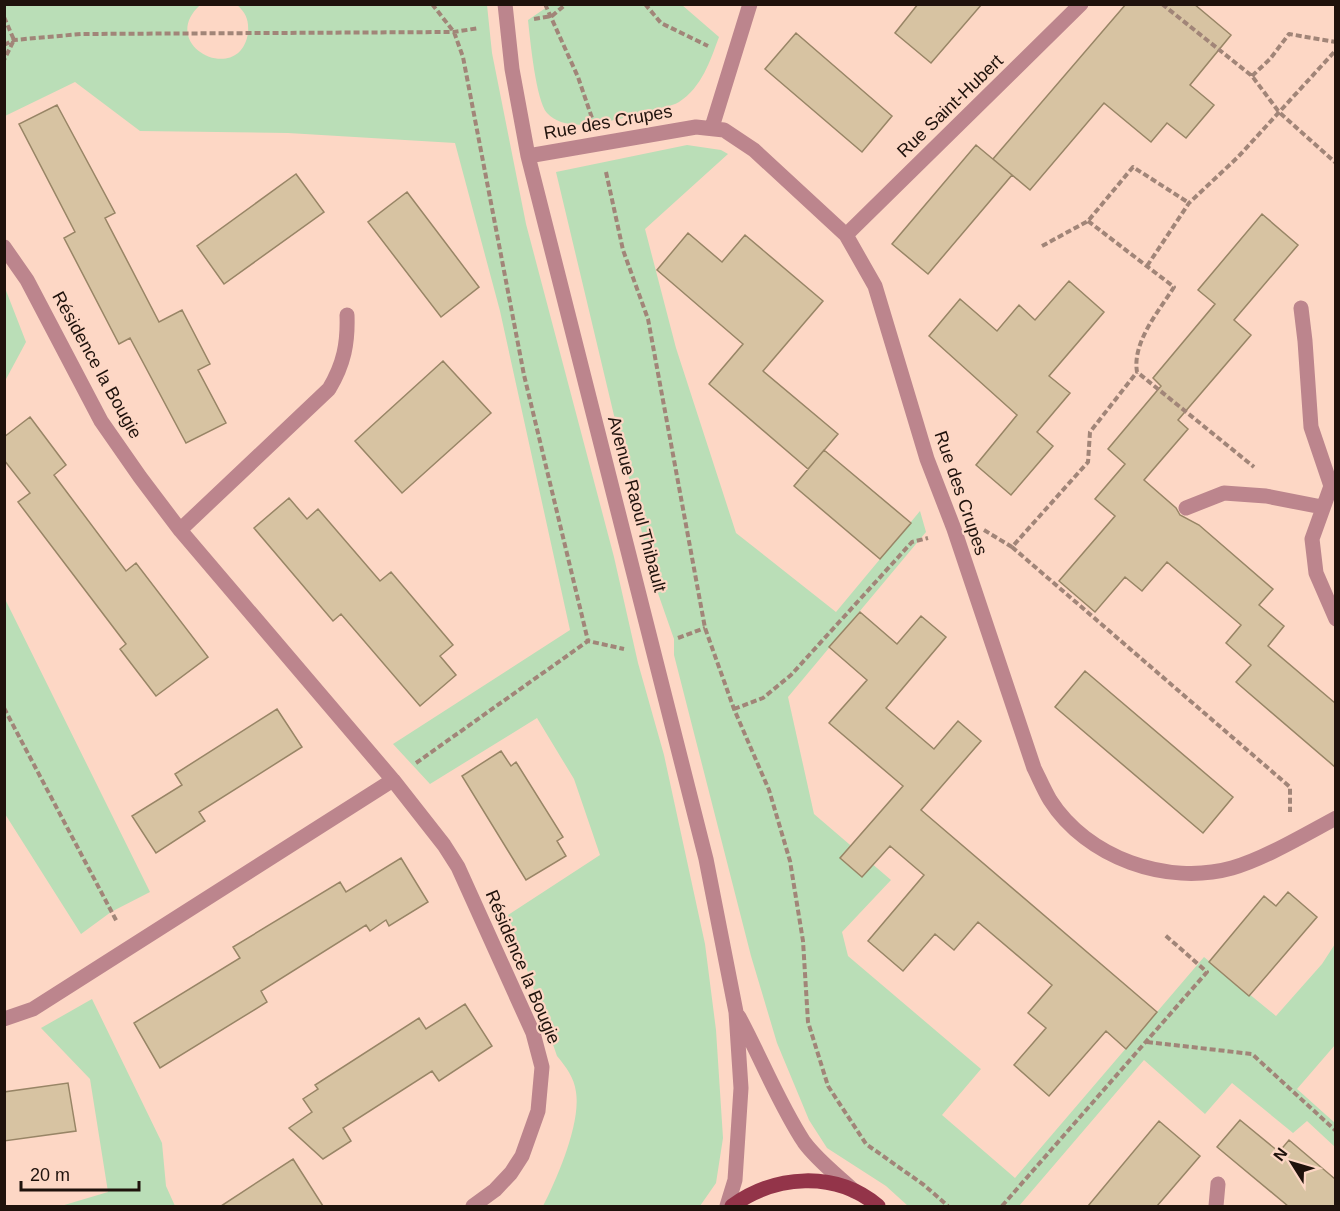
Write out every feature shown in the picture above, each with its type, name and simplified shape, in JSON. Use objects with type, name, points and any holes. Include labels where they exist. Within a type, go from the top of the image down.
[{"type":"main road","points":[[730,1206],[765,1187],[787,1181],[810,1180],[833,1183],[854,1191],[878,1206]]},
{"type":"street","name":"Avenue Raoul Thibault","points":[[505,4],[528,156],[706,859],[736,1012]]},
{"type":"street","points":[[712,127],[750,4]]},
{"type":"street","name":"Rue Saint-Hubert","points":[[846,235],[1081,4]]},
{"type":"street","name":"Rue des Crupes","points":[[528,156],[685,128],[712,127],[738,138],[754,150],[846,235],[875,286],[927,459],[954,529],[1034,768],[1051,801],[1073,827],[1122,861],[1156,872],[1199,875],[1234,868],[1335,818]]},
{"type":"street","name":"Résidence la Bougie","points":[[4,247],[27,280],[101,421],[180,530],[393,780],[444,845],[458,867],[539,1050],[542,1067],[538,1111],[522,1156],[503,1182],[473,1206]]},
{"type":"street","points":[[1300,308],[1305,341],[1311,427],[1331,486],[1312,540],[1316,573],[1335,619]]},
{"type":"street","points":[[180,530],[329,389],[340,372],[346,354],[347,315]]},
{"type":"street","points":[[1186,508],[1224,494],[1266,496],[1322,507]]},
{"type":"street","points":[[4,1019],[33,1009],[393,780]]},
{"type":"street","points":[[736,1012],[766,1067],[779,1098],[806,1144],[854,1191]]},
{"type":"street","points":[[730,1206],[735,1180],[741,1088],[736,1012]]},
{"type":"street","points":[[1216,1206],[1218,1184]]},
{"type":"path","points":[[393,780],[588,641],[524,375],[463,57],[454,32],[432,4]]},
{"type":"path","points":[[545,4],[578,77],[600,143],[623,250],[648,319],[705,628],[734,709],[769,790],[790,861],[803,941],[808,1022],[828,1086],[866,1144],[924,1185],[948,1206]]},
{"type":"path","points":[[645,4],[661,23],[734,57]]},
{"type":"path","points":[[1161,4],[1252,76],[1279,112],[1335,163]]},
{"type":"path","points":[[4,17],[14,40]]},
{"type":"path","points":[[4,45],[14,40],[81,34],[454,32],[507,23]]},
{"type":"path","points":[[1252,76],[1270,59],[1289,34],[1335,42]]},
{"type":"path","points":[[4,60],[14,40]]},
{"type":"path","points":[[1147,266],[1189,203],[1238,158],[1335,50]]},
{"type":"path","points":[[1042,246],[1088,221],[1133,167],[1189,203]]},
{"type":"path","points":[[1088,221],[1174,287],[1142,342],[1135,360],[1137,372],[1263,475],[1266,496]]},
{"type":"path","points":[[1012,547],[1088,462],[1090,432],[1137,372]]},
{"type":"path","points":[[734,709],[763,698],[791,675],[912,542],[954,529],[979,527],[1012,547],[1290,787],[1291,819],[1301,836]]},
{"type":"path","points":[[4,708],[131,947]]},
{"type":"path","points":[[1002,1206],[1206,972],[1165,935]]},
{"type":"path","points":[[1146,1042],[1252,1054],[1335,1131]]},
{"type":"green space","points":[[5,4],[200,5],[189,20],[188,34],[194,46],[204,55],[218,59],[231,57],[242,49],[248,33],[246,17],[237,5],[487,5],[492,53],[526,224],[614,557],[638,663],[664,755],[705,944],[716,1030],[723,1138],[716,1183],[700,1206],[543,1206],[567,1150],[575,1119],[576,1092],[571,1077],[557,1056],[508,915],[600,855],[574,779],[537,718],[430,784],[393,744],[570,630],[500,311],[455,143],[288,133],[140,131],[75,82],[5,116]]},
{"type":"green space","points":[[550,5],[682,5],[719,37],[699,81],[694,89],[679,102],[596,124],[568,124],[547,113],[540,96],[534,69],[528,20]]},
{"type":"green space","points":[[687,145],[721,150],[728,154],[645,229],[676,348],[736,533],[836,612],[920,511],[926,532],[788,697],[814,814],[891,880],[842,932],[848,956],[981,1069],[942,1115],[1015,1178],[1204,957],[1276,1016],[1322,964],[1335,944],[1335,1045],[1297,1089],[1335,1123],[1335,1147],[1307,1121],[1293,1133],[1232,1083],[1205,1114],[1144,1060],[1019,1206],[908,1206],[886,1186],[827,1148],[809,1120],[777,1043],[751,956],[674,655],[674,639],[653,579],[556,172]]},
{"type":"green space","points":[[5,288],[26,342],[4,381]]},
{"type":"green space","points":[[4,597],[150,892],[111,912],[81,934],[5,814]]},
{"type":"green space","points":[[92,999],[162,1143],[166,1186],[175,1206],[61,1206],[108,1192],[90,1079],[41,1028]]},
{"type":"building","points":[[918,4],[982,4],[931,63],[895,33]]},
{"type":"building","points":[[1126,4],[1194,4],[1231,35],[1190,85],[1214,105],[1186,138],[1167,123],[1151,142],[1104,103],[1030,190],[993,159]]},
{"type":"building","points":[[796,33],[892,116],[862,152],[765,69]]},
{"type":"building","points":[[57,105],[115,213],[105,218],[159,322],[182,310],[210,364],[198,370],[226,423],[186,443],[130,338],[119,344],[64,238],[75,232],[19,124]]},
{"type":"building","points":[[976,145],[1012,175],[928,274],[892,244]]},
{"type":"building","points":[[296,174],[324,212],[224,284],[197,246]]},
{"type":"building","points":[[407,192],[479,287],[441,317],[368,222]]},
{"type":"building","points":[[1262,214],[1298,245],[1234,320],[1251,335],[1178,420],[1188,429],[1144,480],[1176,508],[1180,515],[1199,525],[1273,589],[1259,605],[1284,626],[1268,646],[1335,703],[1335,767],[1236,682],[1251,665],[1226,643],[1241,625],[1167,562],[1142,591],[1125,577],[1095,612],[1059,581],[1115,516],[1095,499],[1125,464],[1108,449],[1161,386],[1153,378],[1215,304],[1198,290]]},
{"type":"building","points":[[688,233],[722,262],[745,235],[823,301],[763,371],[838,434],[808,469],[709,384],[743,344],[657,270]]},
{"type":"building","points":[[1069,281],[1104,312],[1049,376],[1070,393],[1037,432],[1053,446],[1011,495],[976,465],[1017,415],[929,336],[960,299],[997,331],[1019,305],[1035,320]]},
{"type":"building","points":[[443,361],[491,413],[402,493],[355,441]]},
{"type":"building","points":[[30,417],[66,465],[54,475],[126,571],[136,563],[208,657],[156,696],[120,649],[126,644],[18,502],[30,493],[4,460],[4,437]]},
{"type":"building","points":[[824,450],[911,523],[880,559],[794,486]]},
{"type":"building","points":[[289,498],[307,519],[318,509],[380,581],[391,572],[453,645],[440,656],[456,675],[420,706],[341,614],[333,621],[254,528]]},
{"type":"building","points":[[860,612],[897,644],[921,616],[946,637],[886,708],[934,749],[958,721],[981,741],[921,810],[1157,1012],[1126,1049],[1106,1031],[1049,1096],[1014,1065],[1046,1028],[1028,1013],[1052,985],[978,922],[954,950],[935,934],[903,971],[868,941],[924,875],[890,846],[862,877],[840,858],[903,786],[829,723],[867,680],[829,647]]},
{"type":"building","points":[[1085,671],[1233,797],[1203,833],[1055,707]]},
{"type":"building","points":[[277,709],[302,747],[199,812],[205,821],[156,853],[132,816],[182,785],[175,774]]},
{"type":"building","points":[[501,751],[511,766],[516,762],[563,837],[557,841],[566,856],[526,880],[462,776]]},
{"type":"building","points":[[401,858],[428,902],[389,926],[386,920],[370,931],[366,925],[261,991],[267,1002],[160,1068],[134,1023],[240,958],[233,947],[340,882],[346,892]]},
{"type":"building","points":[[1288,892],[1317,917],[1249,996],[1209,962],[1264,896],[1276,906]]},
{"type":"building","points":[[465,1004],[492,1046],[439,1081],[432,1071],[343,1128],[351,1141],[323,1159],[289,1128],[312,1112],[303,1099],[318,1089],[315,1085],[419,1018],[426,1029]]},
{"type":"building","points":[[68,1083],[76,1131],[4,1141],[4,1092]]},
{"type":"building","points":[[1240,1120],[1279,1152],[1289,1140],[1335,1179],[1335,1206],[1288,1206],[1217,1147]]},
{"type":"building","points":[[1159,1121],[1200,1156],[1157,1206],[1088,1206]]},
{"type":"building","points":[[293,1159],[323,1206],[221,1206]]}]
